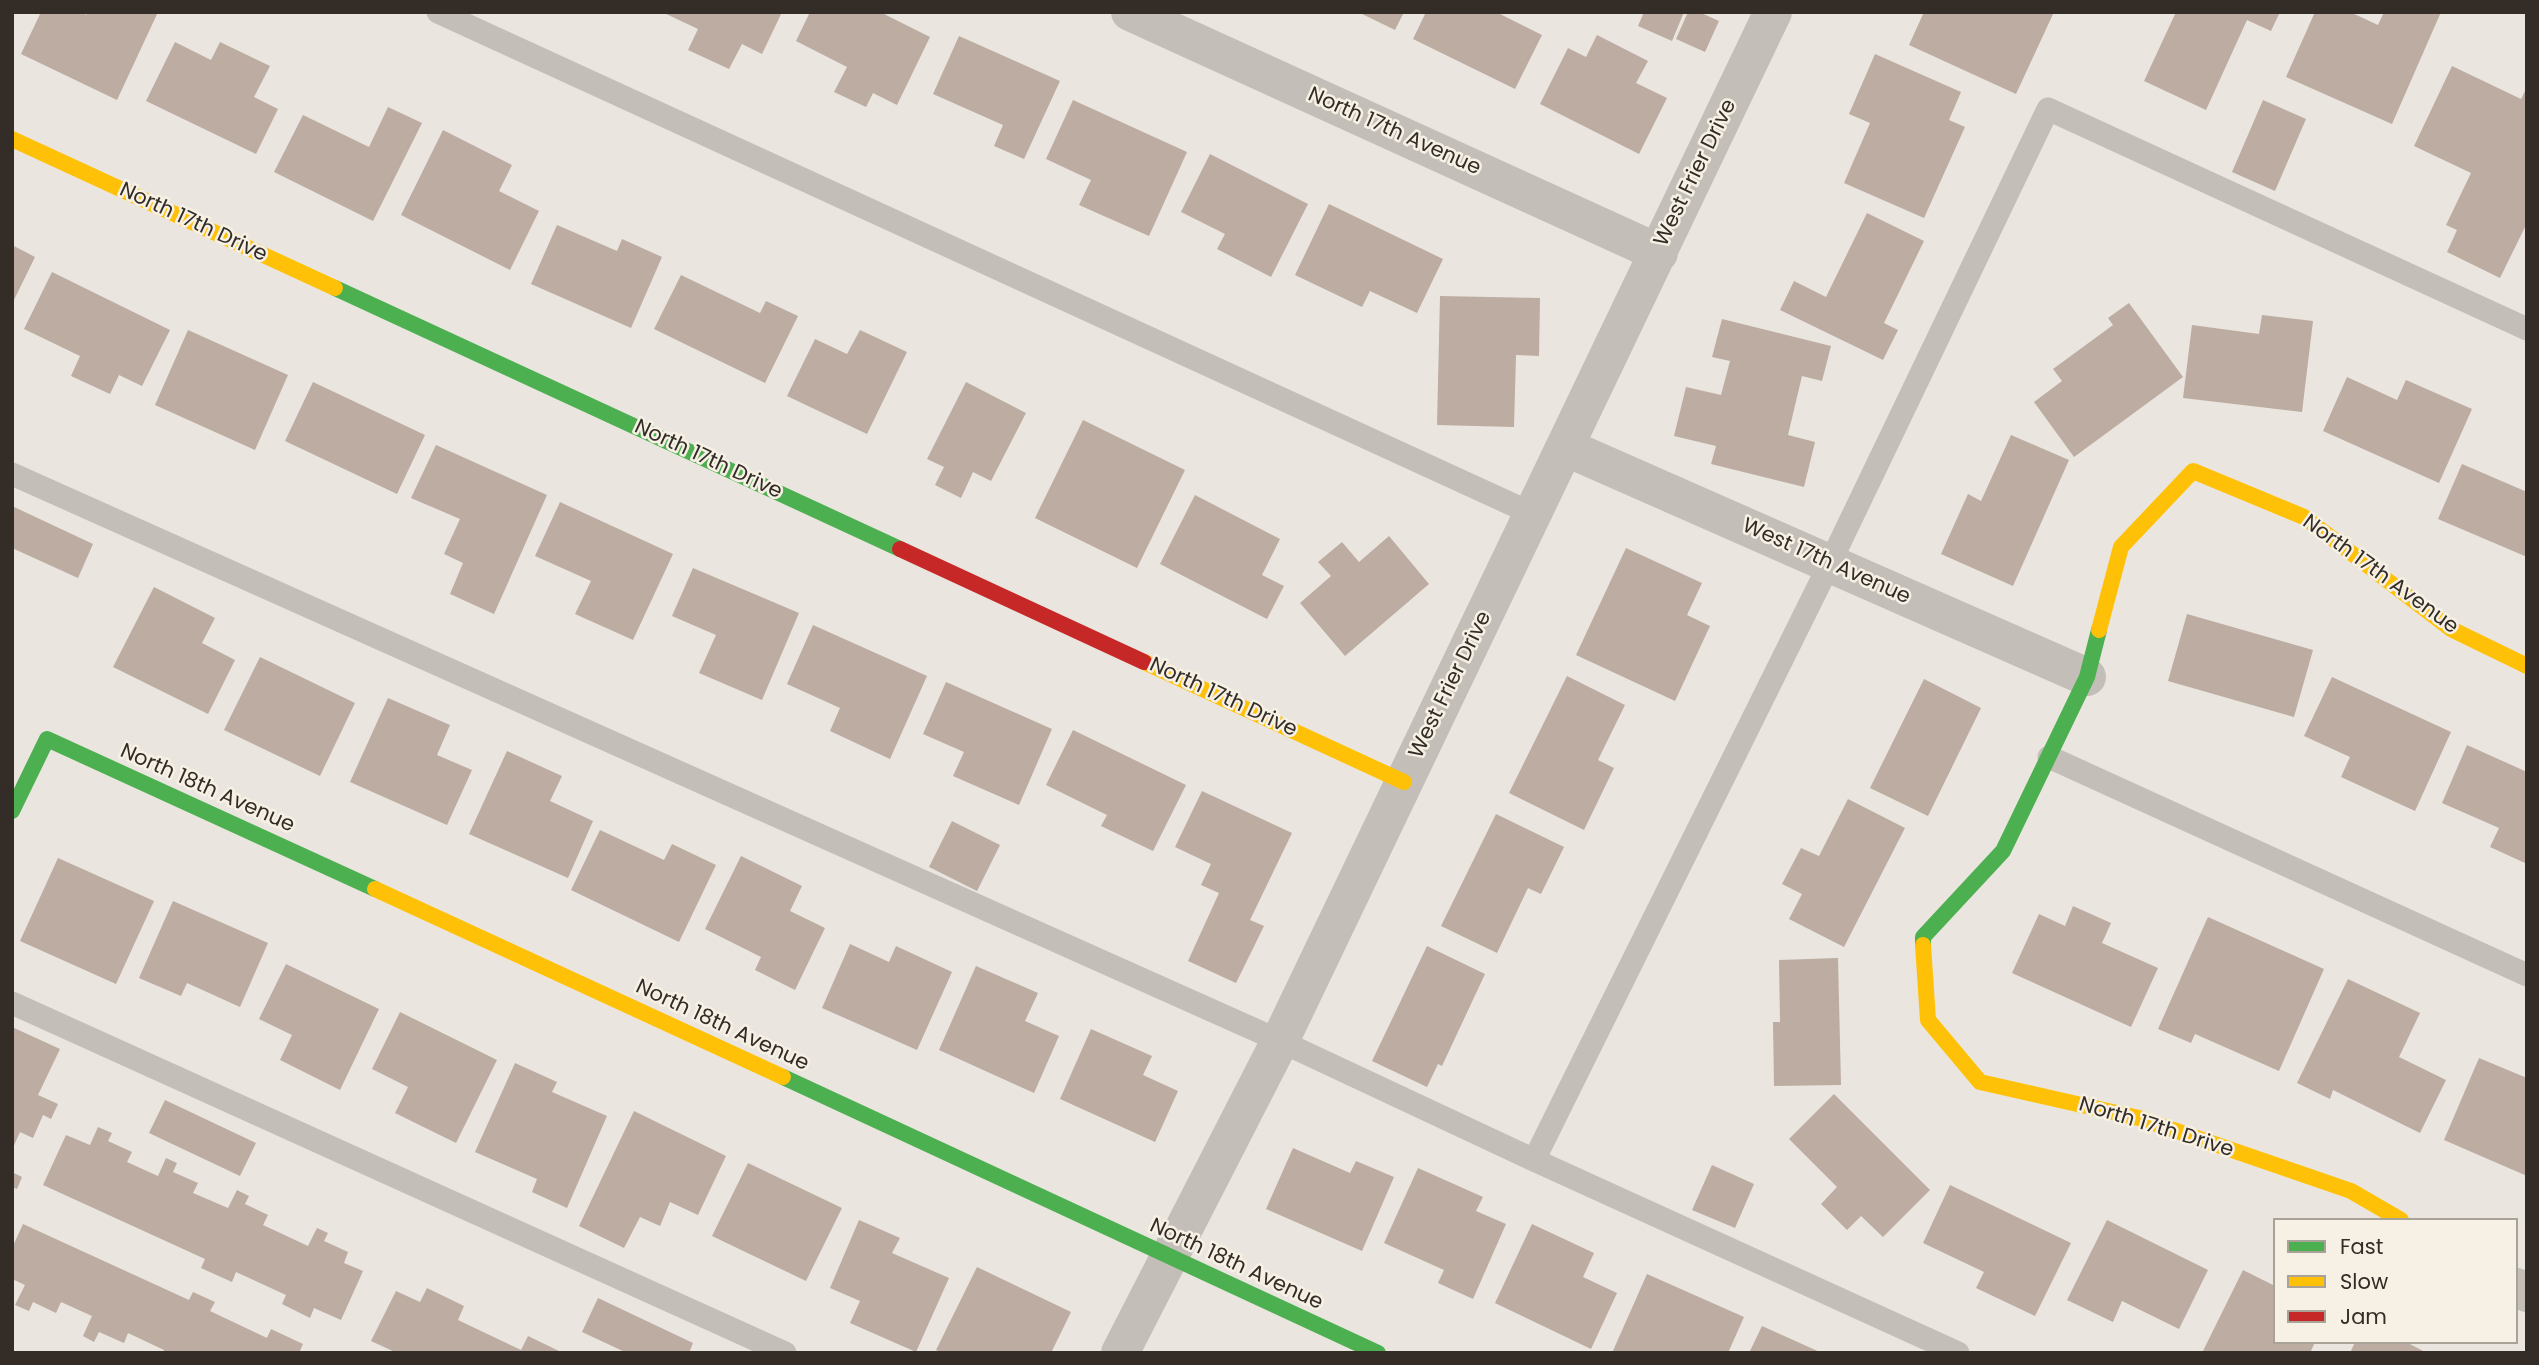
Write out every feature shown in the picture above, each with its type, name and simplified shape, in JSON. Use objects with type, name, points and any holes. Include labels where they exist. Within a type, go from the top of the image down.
[{"type":"street","name":"North 17th Avenue","points":[[1130,12],[1659,253]]},
{"type":"street","name":"West Frier Drive","points":[[1120,1353],[1280,1041],[1773,12]]},
{"type":"street","name":"North 17th Drive","points":[[12,139],[1404,782]]},
{"type":"street","name":"West 17th Avenue","points":[[1565,447],[2087,677]]},
{"type":"street","name":"North 17th Avenue","points":[[2087,677],[2121,547],[2193,471],[2304,517],[2451,629],[2527,666]]},
{"type":"street","points":[[2049,757],[2087,677]]},
{"type":"street","name":"North 18th Avenue","points":[[12,811],[47,740],[534,961],[1378,1353]]},
{"type":"street","name":"North 17th Drive","points":[[2049,757],[2003,851],[1923,937],[1928,1020],[1980,1082],[2139,1118],[2351,1191],[2398,1218]]},
{"type":"lane","points":[[438,12],[1533,514]]},
{"type":"lane","points":[[1534,1160],[1830,564],[2048,109],[2527,329]]},
{"type":"lane","points":[[12,474],[1280,1041],[1958,1353]]},
{"type":"lane","points":[[2049,757],[2527,975]]},
{"type":"lane","points":[[12,1003],[785,1353]]},
{"type":"building","points":[[41,12],[82,12],[86,15],[87,12],[158,12],[117,100],[21,54]]},
{"type":"building","points":[[662,12],[782,12],[762,54],[742,44],[729,69],[688,50],[698,29]]},
{"type":"building","points":[[810,12],[880,12],[930,37],[897,105],[873,93],[866,107],[834,92],[847,67],[796,41]]},
{"type":"building","points":[[1358,12],[1404,12],[1395,30]]},
{"type":"building","points":[[1426,12],[1496,12],[1542,35],[1515,89],[1413,39]]},
{"type":"building","points":[[1644,12],[1684,12],[1672,41],[1638,26]]},
{"type":"building","points":[[1688,12],[1699,12],[1719,21],[1705,52],[1676,39]]},
{"type":"building","points":[[1924,12],[2054,12],[2016,94],[1909,45]]},
{"type":"building","points":[[2176,12],[2280,12],[2271,31],[2247,20],[2206,110],[2144,81]]},
{"type":"building","points":[[2315,12],[2350,12],[2378,25],[2384,12],[2441,12],[2392,124],[2286,77]]},
{"type":"building","points":[[1597,35],[1648,61],[1636,83],[1667,98],[1639,154],[1540,104],[1568,48],[1586,57]]},
{"type":"building","points":[[959,36],[1060,81],[1024,159],[994,146],[1003,125],[933,94]]},
{"type":"building","points":[[175,42],[211,60],[220,42],[270,66],[254,97],[278,109],[256,154],[146,101]]},
{"type":"building","points":[[1875,54],[1961,92],[1949,120],[1965,127],[1924,218],[1844,183],[1870,123],[1849,114]]},
{"type":"building","points":[[2452,66],[2521,99],[2527,87],[2527,223],[2500,278],[2447,252],[2457,230],[2446,225],[2471,173],[2414,146]]},
{"type":"building","points":[[1073,100],[1187,152],[1149,236],[1079,205],[1091,180],[1046,159]]},
{"type":"building","points":[[2263,100],[2306,119],[2275,191],[2232,172]]},
{"type":"building","points":[[388,107],[422,123],[373,221],[274,172],[303,115],[369,147]]},
{"type":"building","points":[[443,130],[512,165],[499,191],[539,211],[510,270],[401,215]]},
{"type":"building","points":[[1210,154],[1308,204],[1271,277],[1217,249],[1225,234],[1181,212]]},
{"type":"building","points":[[1329,204],[1443,259],[1417,313],[1370,291],[1362,307],[1295,275]]},
{"type":"building","points":[[1867,213],[1924,241],[1884,323],[1898,330],[1883,360],[1780,310],[1794,281],[1826,297]]},
{"type":"building","points":[[557,225],[617,251],[622,239],[662,257],[631,328],[531,284]]},
{"type":"building","points":[[12,245],[35,257],[12,304]]},
{"type":"building","points":[[52,272],[170,330],[142,386],[119,375],[110,394],[71,376],[80,356],[24,329]]},
{"type":"building","points":[[681,275],[760,313],[766,301],[798,316],[765,383],[654,329]]},
{"type":"building","points":[[1440,296],[1540,298],[1539,356],[1516,355],[1514,427],[1437,425]]},
{"type":"building","points":[[2129,303],[2183,377],[2074,457],[2034,402],[2062,381],[2053,369],[2113,325],[2108,318]]},
{"type":"building","points":[[2262,315],[2313,321],[2302,412],[2183,398],[2192,325],[2259,334]]},
{"type":"building","points":[[1722,319],[1831,346],[1822,381],[1802,376],[1788,435],[1815,442],[1804,487],[1711,464],[1716,446],[1674,436],[1686,387],[1721,395],[1730,361],[1712,357]]},
{"type":"building","points":[[188,330],[288,375],[255,450],[155,405]]},
{"type":"building","points":[[860,330],[907,352],[867,434],[787,396],[815,339],[847,354]]},
{"type":"building","points":[[2347,377],[2397,400],[2406,380],[2472,409],[2439,483],[2323,431]]},
{"type":"building","points":[[313,382],[425,435],[397,494],[285,441]]},
{"type":"building","points":[[966,382],[1026,413],[991,481],[973,472],[961,498],[935,485],[944,467],[927,459]]},
{"type":"building","points":[[1083,420],[1185,470],[1137,568],[1035,518]]},
{"type":"building","points":[[2011,435],[2069,460],[2013,586],[1941,554],[1968,494],[1981,501]]},
{"type":"building","points":[[436,445],[547,495],[494,614],[450,594],[463,563],[444,554],[460,519],[411,498]]},
{"type":"building","points":[[2462,464],[2527,492],[2527,557],[2438,519]]},
{"type":"building","points":[[1195,495],[1280,539],[1262,575],[1284,586],[1267,619],[1160,564]]},
{"type":"building","points":[[560,502],[673,554],[633,640],[575,614],[591,581],[535,556]]},
{"type":"building","points":[[12,506],[93,544],[78,578],[12,548]]},
{"type":"building","points":[[1389,536],[1429,584],[1345,656],[1300,603],[1331,576],[1318,562],[1342,542],[1359,562]]},
{"type":"building","points":[[1626,548],[1702,583],[1687,615],[1710,626],[1675,701],[1576,655]]},
{"type":"building","points":[[693,568],[799,613],[762,700],[699,673],[716,635],[672,616]]},
{"type":"building","points":[[154,587],[215,618],[202,643],[235,660],[208,714],[113,667]]},
{"type":"building","points":[[2187,614],[2313,650],[2294,717],[2168,681]]},
{"type":"building","points":[[813,625],[927,676],[890,759],[830,731],[840,708],[787,684]]},
{"type":"building","points":[[260,657],[355,703],[320,776],[224,730]]},
{"type":"building","points":[[1567,676],[1625,705],[1598,760],[1614,768],[1584,830],[1509,793]]},
{"type":"building","points":[[2332,677],[2451,732],[2415,811],[2341,777],[2350,757],[2304,736]]},
{"type":"building","points":[[1924,679],[1981,708],[1928,816],[1870,788]]},
{"type":"building","points":[[946,682],[1052,729],[1019,805],[953,776],[964,752],[923,734]]},
{"type":"building","points":[[388,698],[450,725],[437,755],[472,770],[447,825],[350,782]]},
{"type":"building","points":[[1073,730],[1186,785],[1153,851],[1101,826],[1107,815],[1046,785]]},
{"type":"building","points":[[2467,745],[2527,772],[2525,863],[2490,847],[2499,828],[2442,803]]},
{"type":"building","points":[[507,751],[562,776],[550,801],[593,821],[568,878],[469,834]]},
{"type":"building","points":[[1202,791],[1292,833],[1250,920],[1264,926],[1236,983],[1188,961],[1219,893],[1201,885],[1211,864],[1175,847]]},
{"type":"building","points":[[1848,799],[1905,828],[1844,947],[1789,919],[1802,894],[1782,884],[1801,848],[1819,856]]},
{"type":"building","points":[[1496,814],[1564,847],[1541,894],[1528,888],[1497,953],[1441,926]]},
{"type":"building","points":[[952,821],[1000,845],[977,891],[929,867]]},
{"type":"building","points":[[600,830],[664,860],[672,844],[716,865],[679,942],[571,890]]},
{"type":"building","points":[[741,856],[802,886],[790,911],[825,928],[795,990],[755,970],[761,957],[705,929]]},
{"type":"building","points":[[58,858],[154,901],[116,984],[20,941]]},
{"type":"building","points":[[173,901],[268,943],[240,1007],[187,983],[181,996],[139,978]]},
{"type":"building","points":[[2073,906],[2111,923],[2102,943],[2158,968],[2131,1027],[2012,973],[2039,914],[2065,926]]},
{"type":"building","points":[[2208,917],[2324,969],[2279,1071],[2195,1034],[2191,1043],[2158,1029]]},
{"type":"building","points":[[850,944],[889,962],[896,946],[952,972],[917,1050],[822,1008]]},
{"type":"building","points":[[1427,946],[1485,974],[1442,1066],[1438,1064],[1427,1087],[1372,1061]]},
{"type":"building","points":[[1838,958],[1841,1085],[1774,1086],[1773,1022],[1780,1022],[1779,960]]},
{"type":"building","points":[[286,964],[379,1009],[340,1090],[280,1060],[292,1035],[259,1019]]},
{"type":"building","points":[[976,966],[1038,993],[1025,1021],[1059,1036],[1034,1093],[939,1050]]},
{"type":"building","points":[[2348,979],[2420,1013],[2399,1057],[2446,1080],[2420,1133],[2333,1090],[2330,1099],[2297,1083]]},
{"type":"building","points":[[400,1012],[497,1060],[456,1143],[395,1113],[408,1087],[372,1069]]},
{"type":"building","points":[[12,1027],[60,1049],[38,1095],[58,1104],[51,1119],[43,1115],[33,1138],[20,1132],[12,1150]]},
{"type":"building","points":[[1091,1029],[1152,1056],[1143,1075],[1178,1091],[1155,1142],[1060,1099]]},
{"type":"building","points":[[2479,1058],[2527,1078],[2527,1176],[2444,1140]]},
{"type":"building","points":[[515,1063],[557,1082],[552,1092],[607,1116],[567,1208],[532,1192],[537,1179],[475,1152]]},
{"type":"building","points":[[1834,1094],[1930,1190],[1883,1237],[1861,1216],[1847,1230],[1821,1204],[1837,1187],[1789,1139]]},
{"type":"building","points":[[165,1100],[256,1143],[240,1176],[149,1133]]},
{"type":"building","points":[[634,1111],[726,1156],[698,1215],[670,1202],[660,1226],[640,1217],[624,1248],[579,1226]]},
{"type":"building","points":[[98,1127],[112,1133],[108,1141],[132,1152],[127,1162],[158,1176],[166,1158],[177,1163],[173,1172],[198,1183],[193,1193],[228,1208],[237,1190],[249,1196],[245,1204],[268,1215],[263,1225],[308,1246],[317,1228],[328,1233],[324,1241],[348,1252],[344,1263],[363,1271],[341,1320],[314,1308],[310,1318],[282,1304],[286,1295],[236,1272],[232,1282],[201,1268],[205,1259],[43,1185],[66,1135],[90,1145]]},
{"type":"building","points":[[1293,1148],[1350,1173],[1356,1161],[1394,1177],[1362,1251],[1266,1209]]},
{"type":"building","points":[[748,1163],[842,1208],[806,1281],[712,1236]]},
{"type":"building","points":[[1712,1165],[1754,1184],[1735,1228],[1692,1210]]},
{"type":"building","points":[[1418,1168],[1483,1197],[1476,1211],[1506,1224],[1473,1299],[1438,1283],[1444,1270],[1384,1243]]},
{"type":"building","points":[[12,1172],[22,1177],[17,1189],[12,1187]]},
{"type":"building","points":[[1950,1185],[2071,1243],[2035,1316],[1976,1288],[1984,1272],[1923,1243]]},
{"type":"building","points":[[859,1220],[900,1238],[892,1253],[949,1278],[916,1352],[850,1323],[860,1301],[830,1288]]},
{"type":"building","points":[[2107,1220],[2208,1270],[2179,1329],[2122,1301],[2113,1322],[2067,1300]]},
{"type":"building","points":[[23,1224],[189,1300],[193,1292],[215,1302],[210,1311],[267,1338],[271,1329],[303,1344],[299,1353],[163,1353],[164,1350],[128,1333],[124,1343],[99,1332],[94,1342],[83,1336],[92,1316],[61,1302],[56,1313],[33,1302],[29,1311],[15,1305],[25,1285],[12,1279],[12,1248]]},
{"type":"building","points":[[1532,1224],[1594,1253],[1583,1277],[1617,1293],[1591,1349],[1495,1303]]},
{"type":"building","points":[[977,1267],[1071,1312],[1051,1353],[942,1353],[936,1350]]},
{"type":"building","points":[[2243,1270],[2273,1285],[2273,1344],[2314,1344],[2310,1353],[2202,1353]]},
{"type":"building","points":[[1647,1274],[1744,1317],[1728,1353],[1612,1353]]},
{"type":"building","points":[[427,1288],[464,1306],[458,1320],[521,1350],[528,1336],[559,1351],[397,1353],[371,1341],[396,1291],[420,1302]]},
{"type":"building","points":[[598,1298],[693,1343],[689,1353],[627,1353],[582,1332]]},
{"type":"building","points":[[1762,1326],[1822,1353],[1749,1353]]},
{"type":"building","points":[[2354,1344],[2410,1344],[2427,1353],[2350,1353]]},
{"type":"traffic: fast","points":[[335,288],[900,549]]},
{"type":"traffic: fast","points":[[1923,945],[1923,937],[2003,851],[2087,677],[2099,630]]},
{"type":"traffic: fast","points":[[12,811],[47,739],[375,889]]},
{"type":"traffic: fast","points":[[783,1077],[1378,1353]]},
{"type":"traffic: slow","points":[[12,139],[335,288]]},
{"type":"traffic: slow","points":[[2099,630],[2121,547],[2193,471],[2304,517],[2451,629],[2527,666]]},
{"type":"traffic: slow","points":[[1144,662],[1404,782]]},
{"type":"traffic: slow","points":[[375,889],[783,1077]]},
{"type":"traffic: slow","points":[[1923,945],[1928,1020],[1980,1082],[2139,1118],[2351,1191],[2398,1218]]},
{"type":"traffic: jam","points":[[900,549],[1144,662]]}]
